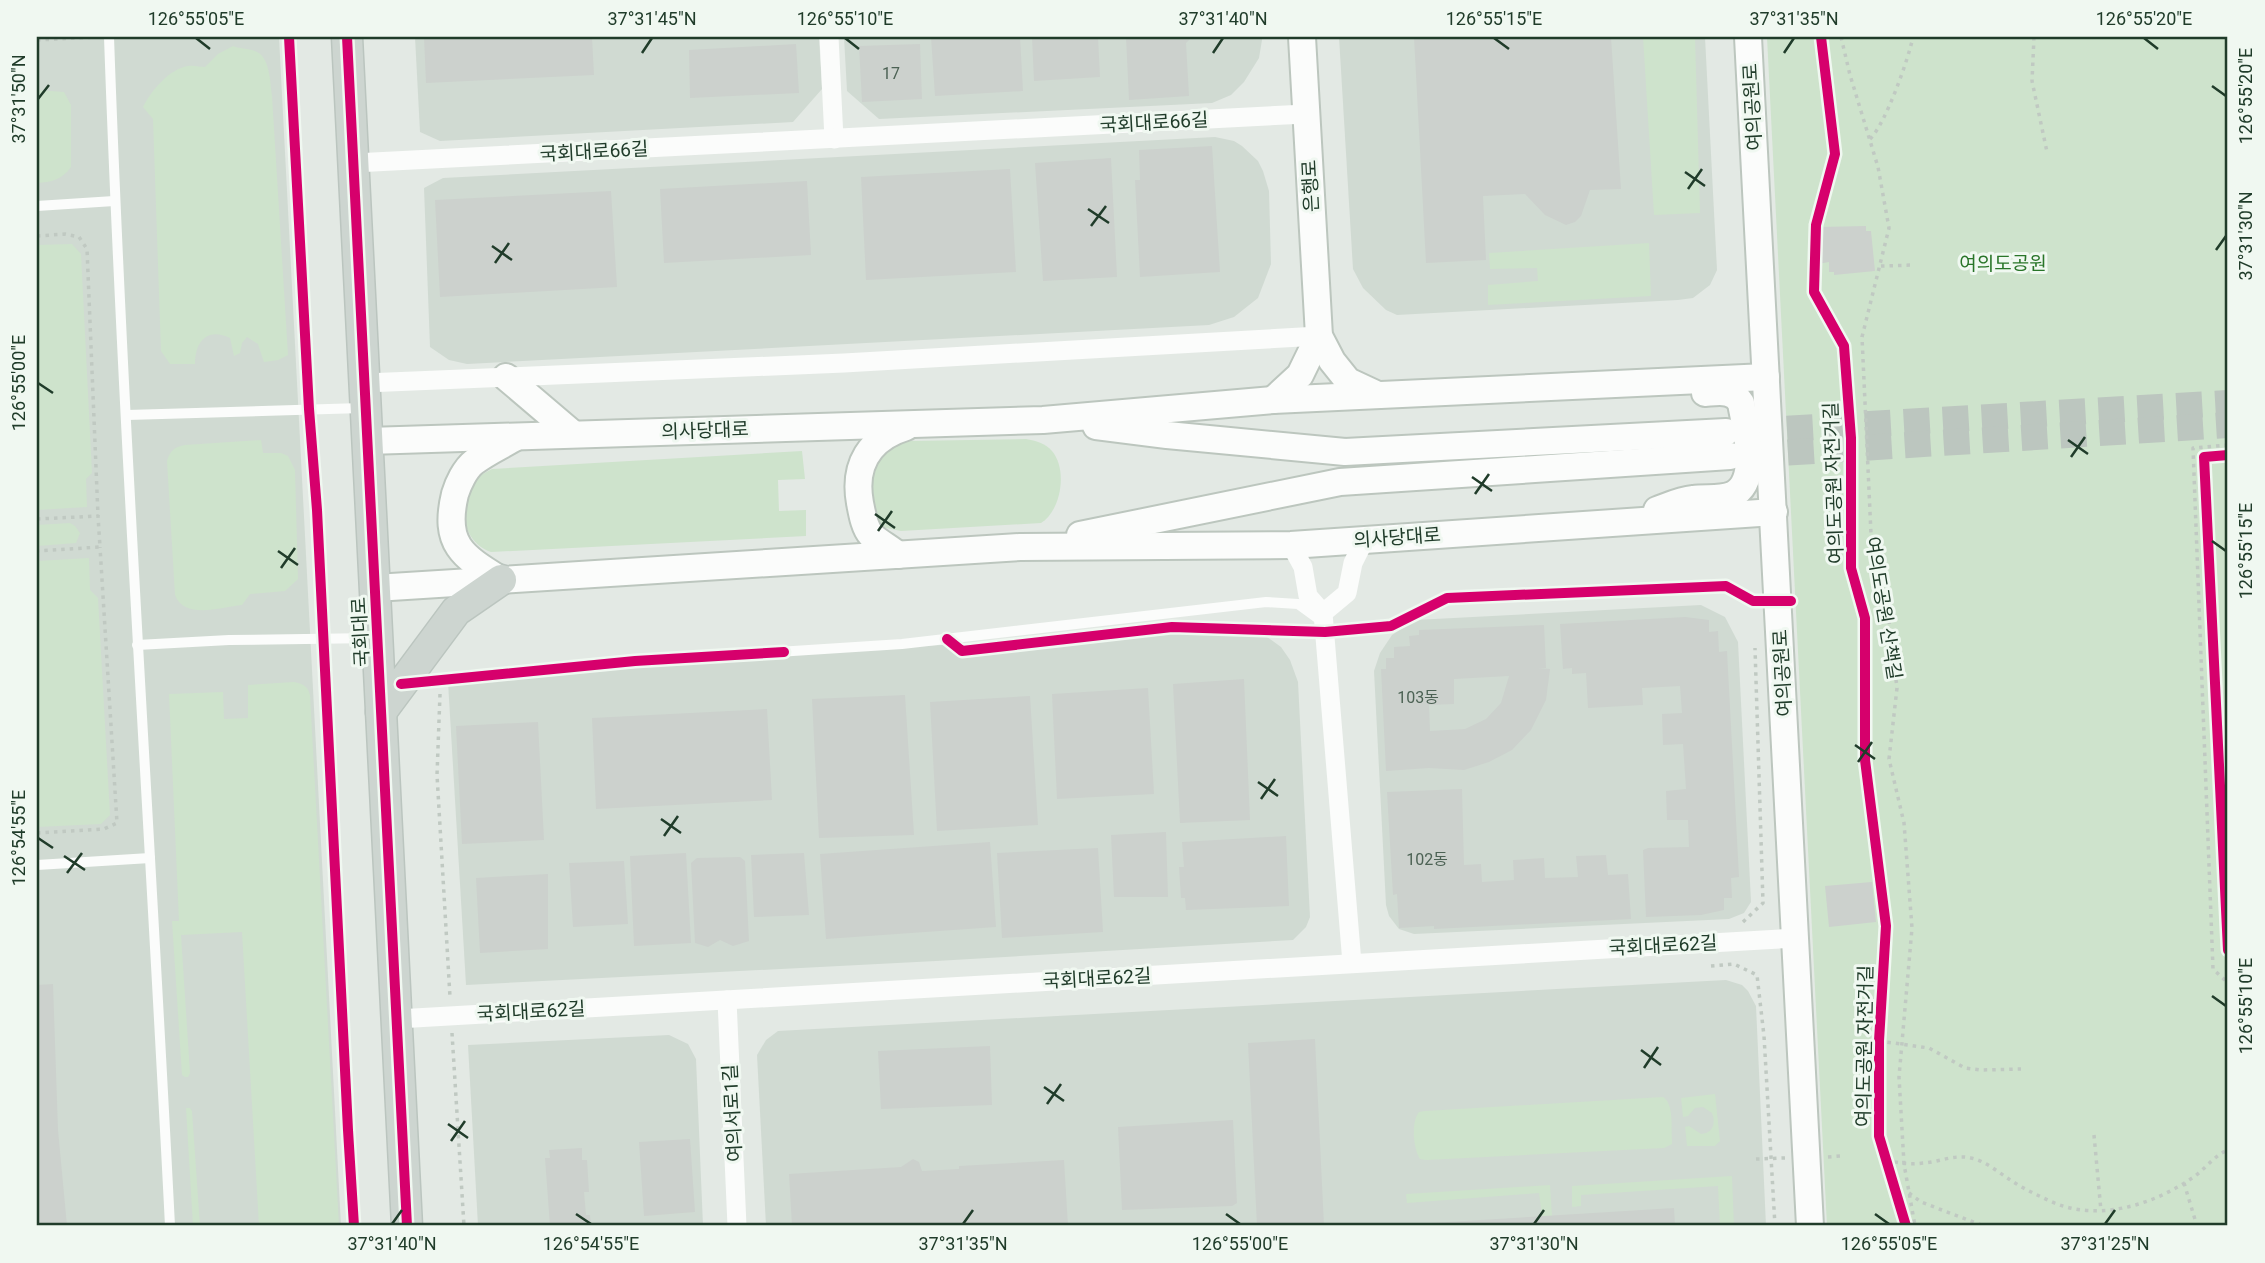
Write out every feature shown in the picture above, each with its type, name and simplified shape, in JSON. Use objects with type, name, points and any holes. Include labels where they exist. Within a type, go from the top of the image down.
[{"type":"main road","name":"국회대로","points":[[347,37],[407,1226]]},
{"type":"main road","name":"은행로","points":[[1302,37],[1319,336]]},
{"type":"main road","name":"여의공원로","points":[[1748,37],[1810,1226]]},
{"type":"main road","points":[[1319,336],[1332,361],[1348,381],[1378,396]]},
{"type":"main road","points":[[1273,400],[1300,375],[1319,336]]},
{"type":"main road","points":[[506,377],[573,434]]},
{"type":"main road","name":"의사당대로","points":[[368,441],[1043,420],[1273,400],[1766,377]]},
{"type":"main road","points":[[1622,384],[1689,394],[1733,394],[1741,403],[1748,478],[1738,491],[1731,495],[1692,499],[1622,522]]},
{"type":"main road","name":"의사당대로","points":[[1020,547],[1340,482],[1728,444],[1345,452],[1043,420]]},
{"type":"main road","points":[[898,555],[871,534],[863,516],[858,492],[861,467],[871,447],[888,432],[915,424]]},
{"type":"main road","points":[[382,712],[456,611],[501,580],[464,553],[451,533],[450,515],[457,485],[472,463],[518,436]]},
{"type":"main road","name":"의사당대로","points":[[375,588],[1020,547],[1291,545],[1774,512]]},
{"type":"street","points":[[829,37],[834,139]]},
{"type":"street","name":"국회대로66길","points":[[354,163],[1307,114]]},
{"type":"street","points":[[365,396],[506,377],[844,363],[1319,336]]},
{"type":"street","points":[[1323,618],[1347,593],[1353,563],[1365,539]]},
{"type":"street","points":[[1291,545],[1303,567],[1308,596],[1323,618],[1352,963]]},
{"type":"street","name":"국회대로62길","points":[[397,1019],[1796,938]]},
{"type":"street","name":"여의서로1길","points":[[727,1000],[737,1226]]},
{"type":"lane","points":[[109,37],[114,201],[170,1226]]},
{"type":"lane","points":[[37,206],[114,201]]},
{"type":"lane","points":[[127,415],[365,396]]},
{"type":"lane","points":[[401,684],[635,661],[902,644],[1266,602],[1297,604],[1323,618]]},
{"type":"lane","points":[[137,645],[229,640],[378,638]]},
{"type":"lane","points":[[37,865],[150,858]]},
{"type":"path","points":[[37,40],[99,37]]},
{"type":"path","points":[[1870,139],[1875,134],[1893,94],[1913,37]]},
{"type":"path","points":[[2034,37],[2032,81],[2047,152]]},
{"type":"path","points":[[37,236],[65,234],[79,237],[87,249],[98,516],[118,804],[117,823],[104,829],[37,833]]},
{"type":"path","points":[[1881,266],[1913,265]]},
{"type":"path","points":[[2228,445],[2193,448],[2213,969],[2228,983]]},
{"type":"path","points":[[2209,553],[2204,457],[2228,456]]},
{"type":"path","points":[[37,519],[98,516]]},
{"type":"path","points":[[37,551],[100,547]]},
{"type":"path","points":[[1740,926],[1763,903],[1754,642]]},
{"type":"path","points":[[440,693],[436,775],[464,1226]]},
{"type":"path","points":[[1712,967],[1734,964],[1757,975],[1765,1036],[1775,1226]]},
{"type":"path","points":[[1879,1041],[1928,1048],[1965,1068],[2021,1069]]},
{"type":"path","points":[[2094,1135],[2101,1211]]},
{"type":"path","points":[[1884,1163],[1903,1164],[1969,1157],[1985,1163],[2031,1193],[2060,1206],[2087,1212],[2138,1205],[2168,1193],[2220,1153],[2228,1150]]},
{"type":"path","points":[[2184,1182],[2197,1226]]},
{"type":"path","points":[[1896,1191],[1906,1226]]},
{"type":"path","points":[[1909,1193],[1921,1202],[1984,1226]]},
{"type":"shaded area","points":[[37,37],[279,37],[341,1226],[37,1226]]},
{"type":"shaded area","points":[[415,37],[819,37],[822,89],[793,122],[440,141],[420,132]]},
{"type":"shaded area","points":[[844,37],[1262,37],[1262,40],[1259,58],[1244,82],[1231,95],[1212,103],[879,119],[847,91]]},
{"type":"shaded area","points":[[1339,37],[1705,37],[1717,270],[1710,285],[1693,298],[1678,300],[1397,315],[1386,310],[1363,288],[1353,269]]},
{"type":"shaded area","points":[[1215,137],[1234,141],[1242,146],[1258,161],[1263,171],[1269,191],[1271,264],[1258,298],[1234,317],[1209,325],[467,364],[449,360],[430,347],[424,188],[443,178]]},
{"type":"shaded area","points":[[1701,605],[1725,617],[1738,642],[1751,902],[1744,913],[1729,919],[1414,934],[1399,929],[1389,916],[1386,905],[1374,671],[1380,653],[1392,635],[1415,620]]},
{"type":"shaded area","points":[[1245,629],[1263,634],[1281,647],[1290,660],[1298,682],[1310,917],[1306,927],[1293,940],[466,985],[448,682],[466,670]]},
{"type":"shaded area","points":[[1726,980],[1742,985],[1756,1006],[1766,1226],[766,1226],[757,1055],[766,1040],[778,1031]]},
{"type":"shaded area","points":[[669,1035],[688,1044],[696,1059],[703,1226],[478,1226],[468,1045]]},
{"type":"green space","points":[[1643,37],[1695,37],[1700,213],[1654,215]]},
{"type":"green space","name":"여의도공원","points":[[1767,37],[2228,37],[2228,1226],[1827,1226]]},
{"type":"green space","points":[[233,46],[260,54],[270,77],[288,355],[264,362],[258,344],[247,337],[242,343],[240,353],[234,356],[230,338],[215,334],[200,343],[195,364],[170,364],[161,351],[153,119],[143,107],[156,88],[174,71],[188,66],[205,67],[218,54]]},
{"type":"green space","points":[[37,90],[64,92],[71,105],[71,167],[56,180],[37,183]]},
{"type":"green space","points":[[1649,243],[1651,296],[1488,305],[1488,285],[1538,281],[1537,268],[1490,269],[1489,253]]},
{"type":"green space","points":[[72,244],[81,254],[92,473],[86,479],[87,507],[37,510],[37,245]]},
{"type":"green space","points":[[1026,439],[1049,448],[1060,469],[1057,500],[1048,517],[1041,523],[901,531],[881,527],[876,522],[869,480],[882,449],[907,441]]},
{"type":"green space","points":[[261,440],[263,453],[281,453],[288,456],[295,470],[298,579],[285,591],[250,594],[242,605],[204,610],[186,607],[175,595],[168,457],[173,450],[185,445]]},
{"type":"green space","points":[[802,451],[805,479],[778,480],[779,511],[806,510],[806,536],[491,552],[481,547],[467,530],[464,508],[466,497],[478,477],[492,469]]},
{"type":"green space","points":[[70,523],[80,533],[76,543],[37,546],[37,525]]},
{"type":"green space","points":[[89,558],[90,590],[98,598],[110,815],[101,824],[37,827],[37,561]]},
{"type":"green space","points":[[294,682],[305,686],[310,695],[339,1226],[259,1226],[242,932],[181,935],[190,1073],[188,1077],[182,1075],[172,921],[179,921],[169,694],[223,692],[224,719],[248,718],[248,685]]},
{"type":"green space","points":[[1715,1094],[1720,1141],[1715,1146],[1687,1146],[1685,1127],[1689,1126],[1701,1134],[1711,1130],[1714,1121],[1712,1113],[1703,1107],[1695,1108],[1688,1116],[1683,1117],[1681,1098]]},
{"type":"green space","points":[[1663,1097],[1669,1105],[1672,1122],[1672,1144],[1664,1148],[1426,1160],[1420,1159],[1414,1142],[1416,1116],[1419,1112]]},
{"type":"green space","points":[[186,1108],[192,1111],[200,1226],[193,1226]]},
{"type":"green space","points":[[1732,1176],[1734,1226],[1720,1226],[1718,1186],[1581,1195],[1581,1206],[1572,1207],[1572,1186]]},
{"type":"green space","points":[[1550,1185],[1552,1216],[1542,1216],[1539,1193],[1407,1203],[1406,1194]]},
{"type":"building","points":[[424,37],[592,37],[594,75],[426,83]]},
{"type":"building","points":[[931,37],[1020,37],[1023,91],[935,96]]},
{"type":"building","points":[[1032,37],[1098,37],[1100,77],[1034,81]]},
{"type":"building","points":[[1126,37],[1192,37],[1186,43],[1189,96],[1129,100]]},
{"type":"building","points":[[1414,37],[1611,37],[1621,189],[1590,190],[1581,216],[1566,225],[1545,215],[1525,194],[1483,196],[1486,260],[1426,263]]},
{"type":"building","points":[[796,44],[799,93],[690,98],[689,50]]},
{"type":"building","points":[[920,44],[922,99],[862,102],[859,46]]},
{"type":"building","points":[[1212,146],[1220,272],[1140,277],[1135,180],[1140,180],[1139,150]]},
{"type":"building","points":[[1111,158],[1117,277],[1043,281],[1035,163]]},
{"type":"building","points":[[1010,169],[1016,272],[866,280],[861,177]]},
{"type":"building","points":[[807,181],[811,255],[664,263],[660,189]]},
{"type":"building","points":[[611,191],[617,287],[440,297],[435,200]]},
{"type":"building","points":[[1866,226],[1866,231],[1871,231],[1875,271],[1834,275],[1834,272],[1829,272],[1829,262],[1818,264],[1819,227]]},
{"type":"building","points":[[1685,617],[1709,620],[1709,632],[1718,631],[1719,652],[1727,651],[1739,877],[1731,878],[1732,898],[1724,898],[1724,910],[1701,915],[1646,917],[1643,850],[1689,847],[1688,820],[1667,820],[1666,791],[1686,789],[1683,744],[1663,745],[1662,714],[1682,713],[1680,686],[1642,688],[1643,705],[1588,708],[1586,673],[1572,674],[1572,668],[1563,669],[1560,624]]},
{"type":"building","points":[[1544,625],[1546,668],[1538,668],[1550,669],[1546,700],[1531,730],[1512,750],[1489,762],[1464,770],[1429,768],[1386,771],[1381,669],[1386,669],[1386,658],[1394,658],[1394,647],[1410,646],[1409,636],[1419,635],[1419,630]],"holes":[[[1509,676],[1501,703],[1486,719],[1465,729],[1430,731],[1429,705],[1454,704],[1454,679]]]},
{"type":"building","points":[[1244,679],[1250,820],[1180,823],[1173,684]]},
{"type":"building","points":[[1148,688],[1154,794],[1057,799],[1052,694]]},
{"type":"building","points":[[905,695],[914,835],[819,838],[812,699]]},
{"type":"building","points":[[1030,696],[1038,825],[937,831],[930,702]]},
{"type":"building","points":[[767,709],[772,800],[596,809],[592,718]]},
{"type":"building","points":[[538,722],[544,840],[462,844],[456,726]]},
{"type":"building","points":[[1462,789],[1464,865],[1481,864],[1482,882],[1514,880],[1513,860],[1544,858],[1545,878],[1578,877],[1576,856],[1606,855],[1608,875],[1628,874],[1631,919],[1434,929],[1434,926],[1399,928],[1397,894],[1393,895],[1387,792]]},
{"type":"building","points":[[1166,832],[1168,897],[1114,897],[1111,835]]},
{"type":"building","points":[[1286,836],[1289,906],[1186,910],[1185,898],[1181,898],[1179,867],[1184,867],[1182,842]]},
{"type":"building","points":[[990,842],[996,927],[826,939],[820,854]]},
{"type":"building","points":[[1098,848],[1103,932],[1002,938],[997,853]]},
{"type":"building","points":[[686,853],[691,943],[634,946],[630,856]]},
{"type":"building","points":[[804,853],[809,915],[754,917],[751,855]]},
{"type":"building","points":[[740,857],[745,861],[749,941],[733,946],[720,940],[708,947],[695,943],[691,863],[697,858]]},
{"type":"building","points":[[624,861],[628,924],[573,927],[569,863]]},
{"type":"building","points":[[548,874],[548,949],[480,953],[476,878]]},
{"type":"building","points":[[1872,882],[1876,922],[1829,927],[1825,886]]},
{"type":"building","points":[[53,984],[58,1130],[67,1226],[37,1226],[37,985]]},
{"type":"building","points":[[1315,1039],[1324,1226],[1257,1226],[1248,1043]]},
{"type":"building","points":[[990,1046],[992,1105],[881,1109],[878,1051]]},
{"type":"building","points":[[1233,1120],[1237,1203],[1232,1206],[1122,1210],[1118,1127]]},
{"type":"building","points":[[690,1139],[695,1212],[644,1216],[639,1142]]},
{"type":"building","points":[[582,1148],[582,1160],[587,1160],[589,1192],[584,1192],[586,1215],[590,1215],[591,1226],[550,1226],[545,1158],[550,1158],[549,1150]]},
{"type":"building","points":[[913,1159],[919,1162],[922,1171],[959,1169],[959,1166],[1064,1160],[1068,1226],[792,1226],[789,1174],[901,1167]]},
{"type":"building","points":[[1674,1208],[1675,1226],[1415,1226],[1415,1224]]},
{"type":"tunnel","points":[[1748,431],[2228,403]]},
{"type":"tunnel","points":[[1749,455],[2228,425]]},
{"type":"cycle path","points":[[289,37],[317,510],[354,1226]]},
{"type":"cycle path","points":[[347,37],[407,1226]]},
{"type":"cycle path","name":"여의도공원 자전거길","points":[[1821,37],[1835,154],[1816,225],[1814,292],[1844,346],[1851,438],[1851,568],[1865,618],[1865,760],[1886,926],[1879,1041],[1879,1136],[1906,1226]]},
{"type":"cycle path","points":[[2228,455],[2204,457],[2228,950]]},
{"type":"cycle path","points":[[947,639],[962,651],[1172,627],[1325,632],[1391,626],[1447,598],[1726,586],[1753,601],[1791,601]]},
{"type":"cycle path","points":[[401,684],[635,661],[784,652]]}]
